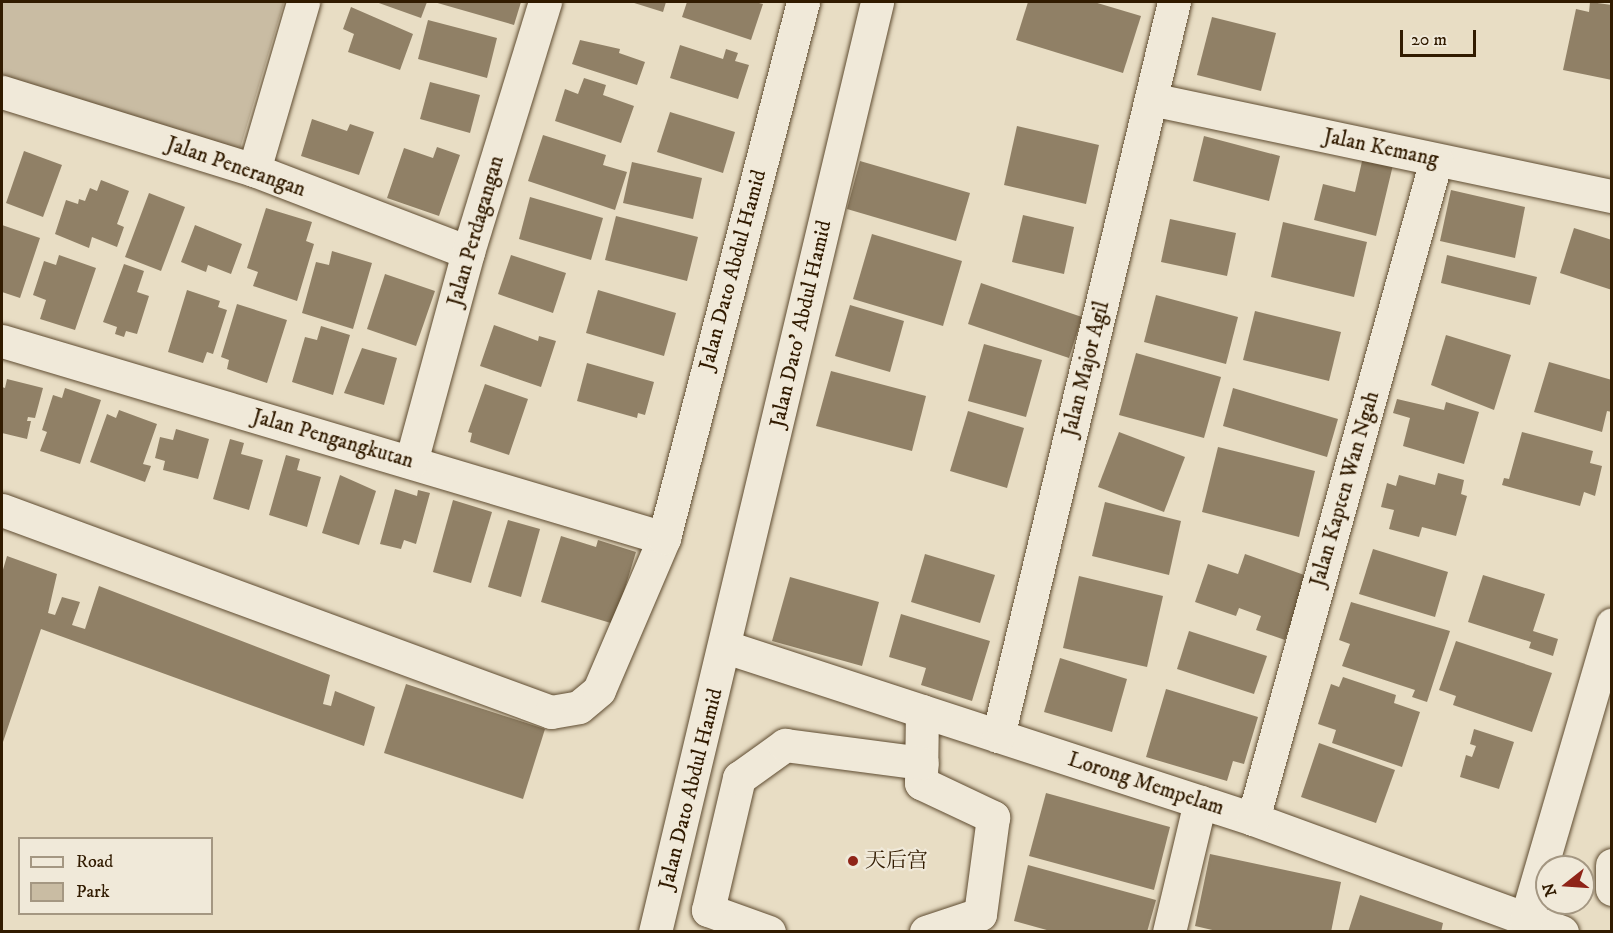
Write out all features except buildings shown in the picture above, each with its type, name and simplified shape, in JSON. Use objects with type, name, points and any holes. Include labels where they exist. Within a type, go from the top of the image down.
[{"type":"street","points":[[254,170],[303,2]]},
{"type":"street","name":"Jalan Perdagangan","points":[[411,462],[468,252],[545,2]]},
{"type":"street","name":"Jalan Dato Abdul Hamid","points":[[2,510],[551,712],[579,707],[599,690],[664,538],[803,2]]},
{"type":"street","name":"Jalan Dato' Abdul Hamid","points":[[726,647],[877,2]]},
{"type":"street","name":"Jalan Major Agil","points":[[998,736],[1174,2]]},
{"type":"street","name":"Jalan Penerangan","points":[[2,92],[254,170],[468,252]]},
{"type":"street","name":"Jalan Kemang","points":[[1151,99],[1611,196]]},
{"type":"street","name":"Jalan Kapten Wan Ngah","points":[[1253,819],[1436,160]]},
{"type":"street","name":"Jalan Pengangkutan","points":[[2,341],[664,538]]},
{"type":"street","points":[[1526,919],[1611,624]]},
{"type":"street","name":"Jalan Dato Abdul Hamid","points":[[655,932],[726,647]]},
{"type":"street","name":"Lorong Mempelam","points":[[726,647],[1253,819],[1562,932]]},
{"type":"street","points":[[922,711],[921,783],[993,817],[980,914],[926,932]]},
{"type":"street","points":[[769,932],[708,910],[739,778],[786,745],[922,763]]},
{"type":"street","points":[[1169,932],[1200,802]]},
{"type":"street","points":[[1611,865],[1611,889]]},
{"type":"green space","points":[[2,2],[284,2],[239,152],[2,78]]},
{"type":"place","name":"天后宫","points":[[853,861]]}]
